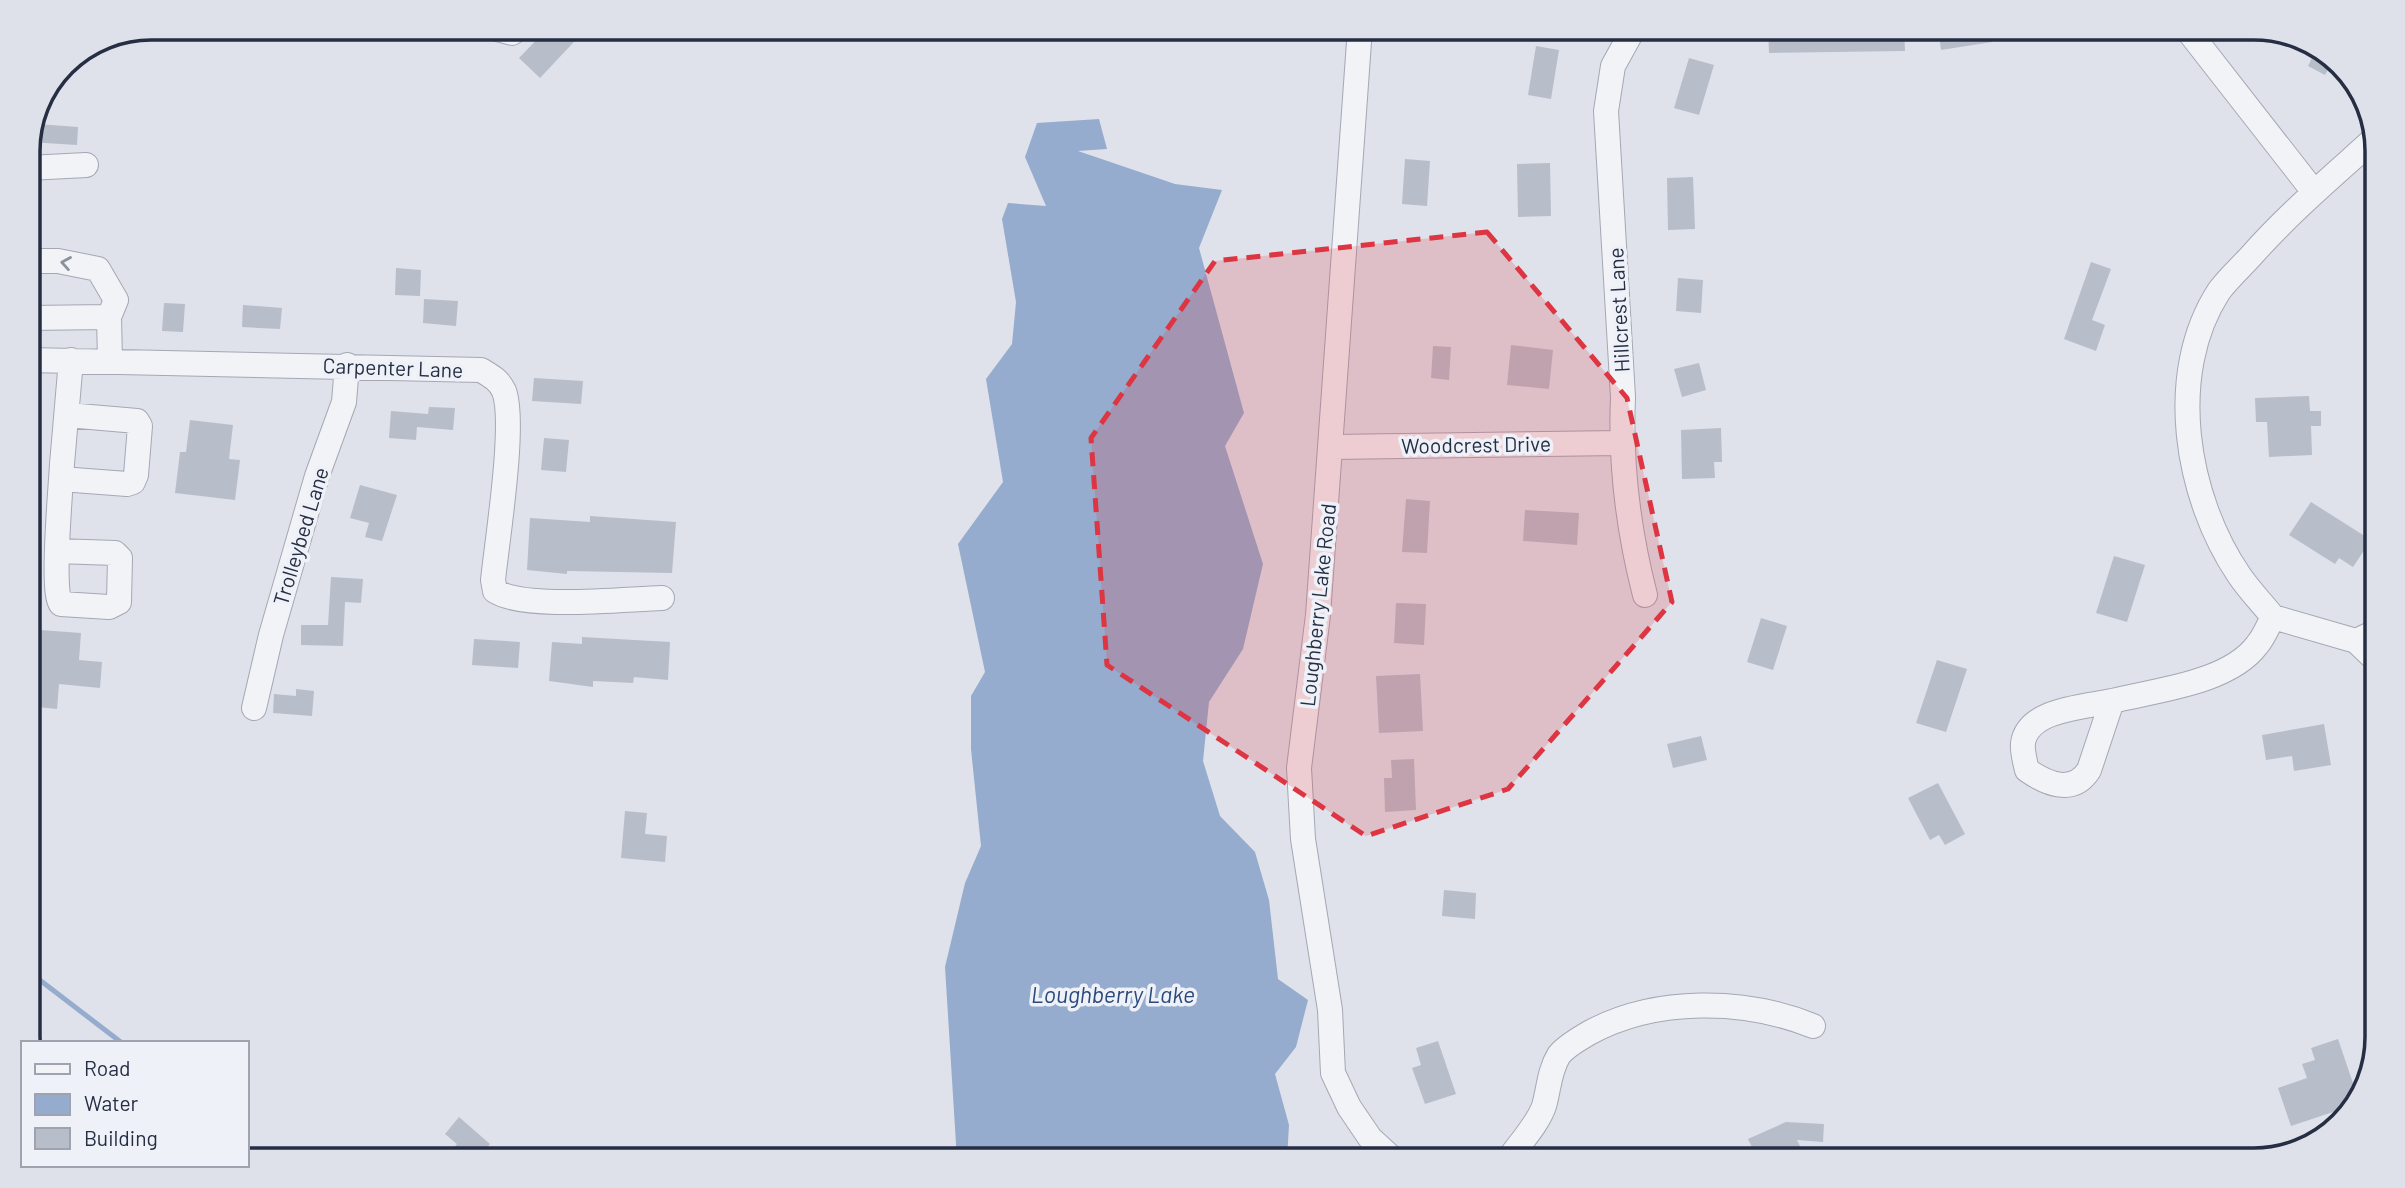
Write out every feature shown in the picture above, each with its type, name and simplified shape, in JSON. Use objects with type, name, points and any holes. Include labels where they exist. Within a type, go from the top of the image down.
[{"type":"street","name":"Loughberry Lake Road","points":[[1359,40],[1332,447],[1318,615],[1299,768],[1303,839],[1329,1010],[1333,1073],[1349,1107],[1370,1138],[1381,1148]]},
{"type":"street","name":"Hillcrest Lane","points":[[1627,40],[1613,66],[1606,111],[1623,397],[1621,443],[1629,534],[1645,595]]},
{"type":"street","points":[[2195,40],[2314,192]]},
{"type":"street","points":[[2365,147],[2314,192],[2220,290],[2193,354],[2188,399],[2190,444],[2204,503],[2239,575],[2273,617],[2365,636]]},
{"type":"street","points":[[40,167],[86,164]]},
{"type":"street","points":[[40,261],[58,261],[99,270],[116,300],[109,317],[110,361]]},
{"type":"street","points":[[40,318],[109,317]]},
{"type":"street","name":"Carpenter Lane","points":[[40,360],[481,370],[496,379],[505,393],[507,435],[493,580],[495,591],[506,598],[557,601],[662,598]]},
{"type":"street","points":[[57,551],[71,360]]},
{"type":"street","name":"Trolleybed Lane","points":[[254,708],[278,609],[317,477],[344,402],[347,365]]},
{"type":"street","points":[[61,479],[127,484],[133,482],[136,475],[140,426],[137,421],[66,415]]},
{"type":"street","name":"Woodcrest Drive","points":[[1332,447],[1621,443]]},
{"type":"street","points":[[2112,701],[2207,677],[2231,668],[2257,646],[2273,617]]},
{"type":"street","points":[[1516,1148],[1544,1107],[1549,1080],[1560,1053],[1578,1039],[1616,1018],[1671,1005],[1751,1010],[1791,1017],[1813,1026]]},
{"type":"highlighted area","points":[[1487,232],[1627,398],[1672,602],[1508,789],[1366,836],[1107,665],[1091,438],[1215,261]]},
{"type":"water","name":"Loughberry Lake","points":[[1099,119],[1107,149],[1078,151],[1175,184],[1222,190],[1199,248],[1244,413],[1225,446],[1263,564],[1243,649],[1209,702],[1203,761],[1220,816],[1255,852],[1269,900],[1278,979],[1308,1000],[1296,1047],[1275,1074],[1289,1125],[1288,1148],[956,1148],[945,967],[965,883],[981,846],[971,749],[971,696],[985,672],[958,544],[1003,482],[986,379],[1012,344],[1016,302],[1002,219],[1008,203],[1046,206],[1025,157],[1037,123]]},
{"type":"building","points":[[536,40],[576,40],[540,78],[519,58]]},
{"type":"building","points":[[1768,40],[1905,40],[1905,51],[1769,53]]},
{"type":"building","points":[[1940,40],[1992,40],[1992,42],[1941,50]]},
{"type":"building","points":[[1536,46],[1559,50],[1551,99],[1528,95]]},
{"type":"building","points":[[2312,57],[2328,69],[2325,75],[2308,66]]},
{"type":"building","points":[[1689,58],[1714,65],[1699,115],[1674,108]]},
{"type":"building","points":[[44,124],[78,127],[77,145],[40,143]]},
{"type":"building","points":[[1405,159],[1430,161],[1427,206],[1402,204]]},
{"type":"building","points":[[1550,163],[1551,216],[1518,217],[1517,164]]},
{"type":"building","points":[[1693,177],[1695,229],[1668,230],[1667,178]]},
{"type":"building","points":[[2091,262],[2111,269],[2092,320],[2105,325],[2096,351],[2064,339]]},
{"type":"building","points":[[396,268],[421,270],[420,296],[395,295]]},
{"type":"building","points":[[1678,278],[1703,280],[1701,313],[1676,311]]},
{"type":"building","points":[[424,299],[458,301],[456,326],[423,323]]},
{"type":"building","points":[[164,303],[185,304],[183,332],[162,331]]},
{"type":"building","points":[[243,305],[282,308],[280,329],[242,327]]},
{"type":"building","points":[[1511,345],[1553,350],[1549,389],[1507,385]]},
{"type":"building","points":[[1433,346],[1451,347],[1449,380],[1431,378]]},
{"type":"building","points":[[1699,363],[1706,390],[1682,397],[1674,369]]},
{"type":"building","points":[[534,378],[583,381],[581,404],[532,401]]},
{"type":"building","points":[[2309,396],[2310,411],[2321,411],[2321,426],[2311,426],[2312,455],[2269,457],[2267,422],[2256,422],[2255,398]]},
{"type":"building","points":[[429,407],[455,408],[453,430],[417,427],[416,440],[389,438],[391,411],[428,414]]},
{"type":"building","points":[[190,420],[233,425],[229,459],[240,460],[235,500],[175,493],[180,452],[186,452]]},
{"type":"building","points":[[1721,428],[1722,462],[1714,462],[1715,478],[1682,479],[1681,430]]},
{"type":"building","points":[[544,438],[569,440],[566,472],[541,470]]},
{"type":"building","points":[[360,485],[397,495],[382,541],[365,537],[369,523],[350,518]]},
{"type":"building","points":[[1406,499],[1430,501],[1427,553],[1402,552]]},
{"type":"building","points":[[2311,502],[2365,536],[2365,549],[2353,567],[2339,558],[2335,564],[2289,535]]},
{"type":"building","points":[[1525,510],[1579,513],[1577,545],[1523,541]]},
{"type":"building","points":[[590,516],[676,522],[672,573],[567,571],[567,574],[527,570],[530,518],[590,522]]},
{"type":"building","points":[[2114,556],[2145,565],[2127,622],[2096,613]]},
{"type":"building","points":[[331,577],[363,579],[361,603],[345,602],[343,646],[301,645],[301,625],[328,625]]},
{"type":"building","points":[[1396,603],[1426,604],[1424,645],[1394,643]]},
{"type":"building","points":[[1761,618],[1787,626],[1773,670],[1747,662]]},
{"type":"building","points":[[40,630],[81,633],[79,660],[102,662],[100,688],[59,684],[57,709],[40,707]]},
{"type":"building","points":[[582,637],[670,642],[668,680],[634,677],[633,683],[593,681],[593,687],[549,681],[552,642],[582,644]]},
{"type":"building","points":[[474,639],[520,642],[518,668],[472,665]]},
{"type":"building","points":[[1937,660],[1967,669],[1946,732],[1916,723]]},
{"type":"building","points":[[1420,674],[1423,731],[1379,733],[1376,676]]},
{"type":"building","points":[[296,689],[314,691],[312,716],[273,713],[274,694],[296,696]]},
{"type":"building","points":[[2324,724],[2331,765],[2294,771],[2292,756],[2266,760],[2262,735]]},
{"type":"building","points":[[1701,736],[1707,760],[1673,768],[1667,744]]},
{"type":"building","points":[[1414,759],[1416,810],[1385,812],[1384,778],[1392,778],[1391,760]]},
{"type":"building","points":[[1938,783],[1965,834],[1945,845],[1939,835],[1930,840],[1908,798]]},
{"type":"building","points":[[625,811],[647,813],[645,834],[667,836],[665,862],[621,858]]},
{"type":"building","points":[[1444,890],[1476,893],[1475,919],[1442,916]]},
{"type":"building","points":[[2338,1039],[2354,1085],[2336,1111],[2291,1126],[2278,1088],[2307,1078],[2302,1064],[2315,1060],[2311,1048]]},
{"type":"building","points":[[1438,1041],[1456,1094],[1425,1104],[1412,1068],[1421,1065],[1416,1048]]},
{"type":"building","points":[[459,1117],[490,1144],[487,1148],[454,1148],[457,1144],[445,1134]]},
{"type":"building","points":[[1786,1122],[1824,1124],[1823,1142],[1797,1140],[1801,1148],[1752,1148],[1748,1139]]},
{"type":"waterway","points":[[40,980],[119,1041]]}]
